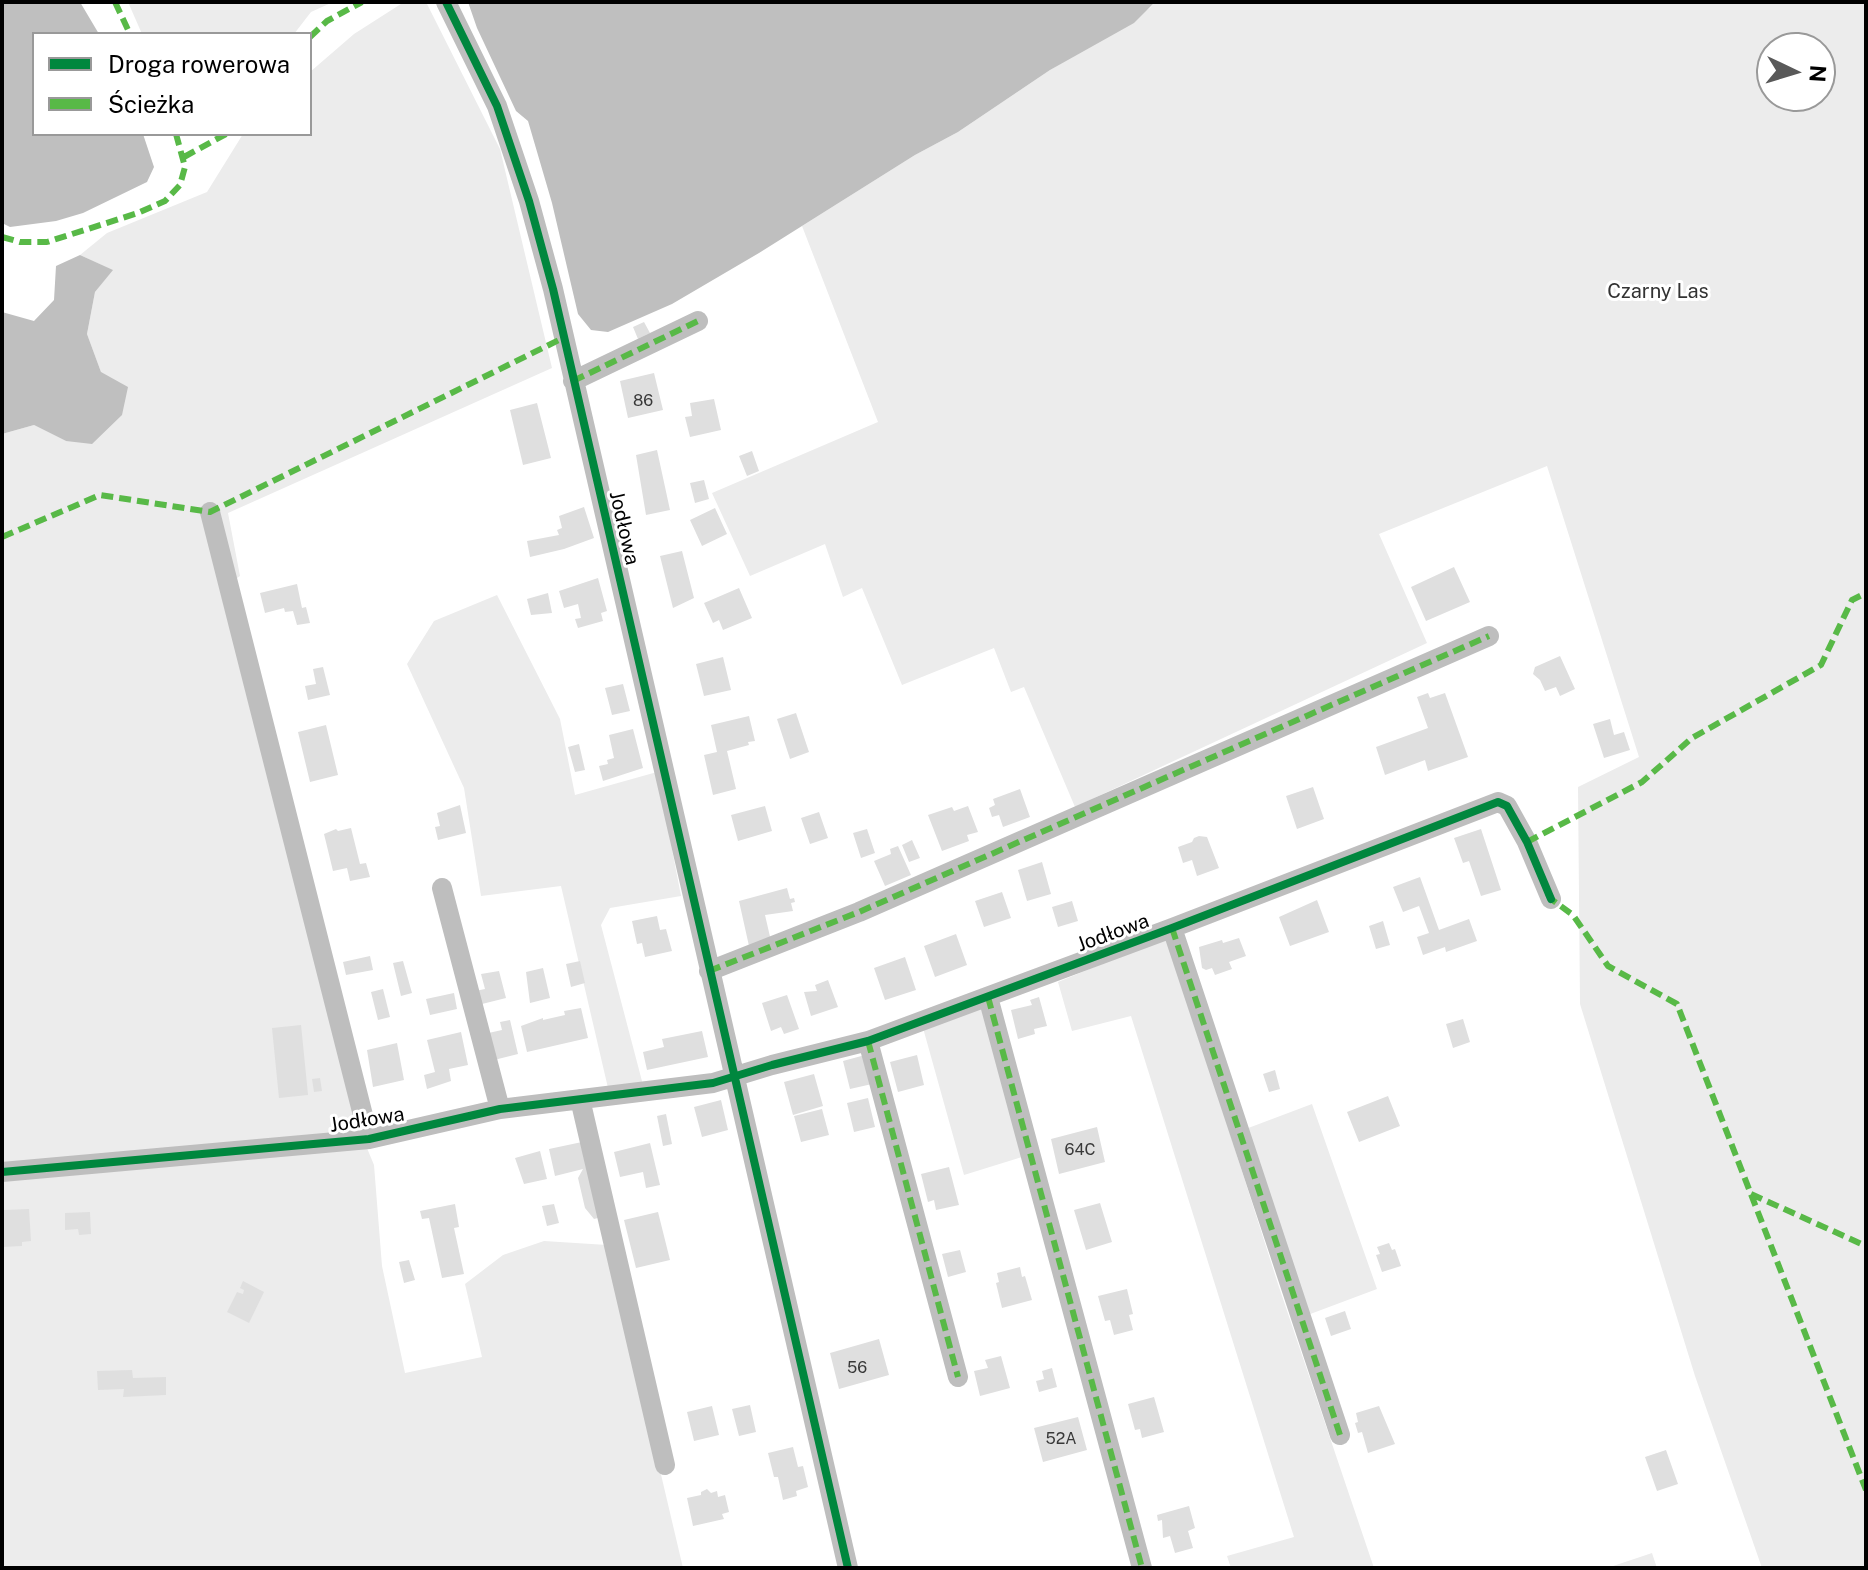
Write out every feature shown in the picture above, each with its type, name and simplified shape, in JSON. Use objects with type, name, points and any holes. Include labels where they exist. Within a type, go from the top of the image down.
[{"type":"street","name":"Jodłowa","points":[[446,2],[497,106],[529,201],[559,314],[848,1568]]},
{"type":"street","points":[[573,381],[698,321]]},
{"type":"street","points":[[210,512],[369,1139]]},
{"type":"street","points":[[709,971],[859,912],[1489,636]]},
{"type":"street","name":"Jodłowa","points":[[2,1172],[369,1139],[500,1109],[713,1083],[868,1041],[1498,802],[1507,806],[1521,830],[1551,899]]},
{"type":"street","points":[[442,888],[500,1109]]},
{"type":"street","points":[[1172,928],[1340,1435]]},
{"type":"street","points":[[988,997],[1142,1568]]},
{"type":"street","points":[[868,1041],[958,1377]]},
{"type":"street","points":[[580,1099],[665,1465]]},
{"type":"green space","points":[[128,2],[333,2],[311,12],[296,32],[141,32]]},
{"type":"green space","points":[[404,2],[426,2],[500,149],[552,368],[228,513],[240,576],[223,588],[357,1124],[374,1165],[382,1266],[405,1373],[482,1357],[465,1284],[503,1255],[544,1241],[607,1245],[683,1568],[2,1568],[2,434],[34,425],[66,441],[101,372],[87,334],[95,292],[112,270],[80,255],[107,233],[207,192],[242,136],[312,136],[312,70],[354,34]]},
{"type":"green space","name":"Czarny Las","points":[[1155,2],[1866,2],[1866,1568],[1762,1568],[1695,1376],[1580,1004],[1578,787],[1639,757],[1547,466],[1379,534],[1427,643],[1075,807],[1024,687],[1011,692],[994,648],[902,685],[862,588],[843,597],[825,544],[750,576],[712,493],[878,422],[802,226],[915,155],[958,132]]},
{"type":"green space","points":[[497,595],[560,719],[575,795],[657,772],[681,896],[610,908],[601,925],[643,1085],[608,1088],[561,886],[481,896],[464,788],[407,664],[434,621]]},
{"type":"green space","points":[[1165,938],[1374,1568],[1231,1568],[1227,1556],[1294,1537],[1131,1016],[1072,1031],[1058,982]]},
{"type":"green space","points":[[981,1005],[1022,1157],[964,1175],[923,1028]]},
{"type":"green space","points":[[1312,1104],[1377,1289],[1305,1316],[1243,1130]]},
{"type":"green space","points":[[1652,1553],[1657,1568],[1607,1568]]},
{"type":"shaded area","points":[[2,2],[80,2],[98,32],[32,32],[32,136],[144,136],[154,167],[147,182],[83,213],[56,221],[10,227],[2,223]]},
{"type":"shaded area","points":[[468,2],[1155,2],[1134,23],[1050,70],[958,132],[915,155],[759,253],[672,304],[608,332],[591,330],[578,314],[552,203],[528,121],[516,111]]},
{"type":"shaded area","points":[[80,255],[113,270],[95,292],[87,334],[101,372],[128,387],[122,415],[92,444],[66,441],[34,425],[2,434],[2,312],[34,321],[54,300],[56,266]]},
{"type":"building","points":[[644,322],[650,333],[638,339],[633,327]]},
{"type":"building","points":[[654,373],[663,410],[628,418],[620,381]]},
{"type":"building","points":[[714,399],[721,430],[690,437],[685,417],[692,416],[690,403]]},
{"type":"building","points":[[537,403],[551,458],[523,465],[510,410]]},
{"type":"building","points":[[657,450],[670,510],[646,515],[636,455]]},
{"type":"building","points":[[752,451],[759,471],[747,476],[739,456]]},
{"type":"building","points":[[704,480],[709,499],[695,503],[690,483]]},
{"type":"building","points":[[584,507],[594,538],[530,557],[527,541],[559,535],[557,530],[562,528],[559,516]]},
{"type":"building","points":[[715,508],[727,534],[702,546],[690,520]]},
{"type":"building","points":[[682,551],[694,598],[673,608],[660,556]]},
{"type":"building","points":[[1454,567],[1470,602],[1426,621],[1411,587]]},
{"type":"building","points":[[598,578],[607,611],[601,613],[603,621],[578,628],[575,619],[581,618],[578,604],[564,608],[559,591]]},
{"type":"building","points":[[297,584],[302,608],[306,607],[310,623],[297,625],[293,611],[285,612],[284,608],[265,613],[260,593]]},
{"type":"building","points":[[739,588],[752,618],[723,630],[719,620],[713,623],[704,603]]},
{"type":"building","points":[[548,593],[552,613],[531,615],[527,599]]},
{"type":"building","points":[[1560,656],[1575,689],[1560,696],[1556,687],[1545,691],[1533,674],[1535,667]]},
{"type":"building","points":[[723,657],[731,690],[704,696],[696,664]]},
{"type":"building","points":[[323,667],[330,695],[308,700],[305,686],[316,684],[313,669]]},
{"type":"building","points":[[623,684],[630,711],[612,715],[605,688]]},
{"type":"building","points":[[1428,693],[1430,698],[1445,693],[1468,757],[1428,771],[1425,760],[1385,775],[1376,747],[1428,728],[1417,697]]},
{"type":"building","points":[[796,713],[809,752],[790,759],[777,719]]},
{"type":"building","points":[[749,716],[755,741],[727,751],[736,789],[713,795],[704,755],[717,752],[711,725]]},
{"type":"building","points":[[1610,719],[1614,735],[1624,732],[1630,750],[1604,758],[1593,724]]},
{"type":"building","points":[[326,725],[338,775],[310,782],[298,732]]},
{"type":"building","points":[[633,729],[643,768],[603,781],[599,766],[608,764],[607,760],[614,758],[609,735]]},
{"type":"building","points":[[579,744],[585,770],[575,772],[568,747]]},
{"type":"building","points":[[1313,787],[1324,819],[1297,829],[1286,796]]},
{"type":"building","points":[[1020,789],[1030,817],[1003,827],[999,815],[992,817],[989,808],[995,805],[993,799]]},
{"type":"building","points":[[460,805],[466,833],[438,840],[435,827],[440,826],[437,813]]},
{"type":"building","points":[[765,806],[772,831],[738,841],[731,815]]},
{"type":"building","points":[[968,806],[978,832],[967,835],[969,841],[942,851],[928,815],[952,807],[954,811]]},
{"type":"building","points":[[819,812],[828,838],[810,844],[801,818]]},
{"type":"building","points":[[351,828],[360,864],[366,863],[370,877],[350,881],[347,868],[333,871],[324,834]]},
{"type":"building","points":[[867,829],[875,853],[861,858],[853,833]]},
{"type":"building","points":[[1481,829],[1501,890],[1481,896],[1469,861],[1463,863],[1454,838]]},
{"type":"building","points":[[1199,836],[1207,837],[1219,868],[1197,876],[1192,860],[1183,863],[1178,847]]},
{"type":"building","points":[[912,840],[920,858],[909,862],[902,845]]},
{"type":"building","points":[[898,846],[911,875],[885,886],[874,861],[891,854],[890,849]]},
{"type":"building","points":[[1042,862],[1051,894],[1027,901],[1018,870]]},
{"type":"building","points":[[1420,877],[1439,930],[1469,919],[1477,941],[1446,952],[1445,947],[1423,955],[1417,937],[1429,933],[1419,906],[1403,912],[1393,887]]},
{"type":"building","points":[[787,888],[790,899],[794,898],[795,902],[791,903],[793,911],[765,915],[771,941],[749,946],[739,901]]},
{"type":"building","points":[[1002,892],[1011,918],[984,927],[975,901]]},
{"type":"building","points":[[1317,900],[1329,932],[1290,946],[1279,917]]},
{"type":"building","points":[[1072,901],[1078,921],[1058,927],[1052,907]]},
{"type":"building","points":[[657,916],[660,930],[666,929],[672,951],[645,957],[642,943],[637,944],[632,921]]},
{"type":"building","points":[[1383,921],[1390,945],[1376,949],[1369,926]]},
{"type":"building","points":[[956,934],[967,965],[935,977],[924,946]]},
{"type":"building","points":[[1239,938],[1246,956],[1229,962],[1232,969],[1215,975],[1212,968],[1202,968],[1199,947]]},
{"type":"building","points":[[370,956],[373,970],[346,975],[343,962]]},
{"type":"building","points":[[905,957],[916,990],[885,1000],[874,968]]},
{"type":"building","points":[[403,961],[412,993],[401,996],[393,963]]},
{"type":"building","points":[[580,961],[585,983],[571,987],[566,964]]},
{"type":"building","points":[[543,968],[550,998],[530,1003],[526,972]]},
{"type":"building","points":[[499,971],[506,998],[478,1005],[475,991],[485,989],[481,974]]},
{"type":"building","points":[[828,980],[838,1007],[811,1016],[804,992],[817,991],[815,985]]},
{"type":"building","points":[[383,989],[390,1017],[378,1020],[371,992]]},
{"type":"building","points":[[454,993],[457,1009],[430,1015],[426,999]]},
{"type":"building","points":[[787,995],[799,1029],[784,1034],[781,1027],[771,1031],[762,1003]]},
{"type":"building","points":[[1039,997],[1047,1026],[1034,1029],[1035,1034],[1018,1039],[1011,1010],[1032,1005],[1030,1000]]},
{"type":"building","points":[[581,1008],[588,1038],[527,1052],[521,1026]]},
{"type":"building","points":[[1463,1019],[1470,1042],[1453,1048],[1446,1024]]},
{"type":"building","points":[[510,1020],[518,1054],[490,1061],[484,1034],[502,1030],[500,1022]]},
{"type":"building","points":[[301,1025],[308,1095],[279,1098],[272,1028]]},
{"type":"building","points":[[702,1031],[708,1057],[647,1070],[643,1052],[664,1047],[662,1039]]},
{"type":"building","points":[[461,1032],[468,1065],[449,1069],[451,1081],[427,1089],[424,1075],[435,1072],[427,1040]]},
{"type":"building","points":[[397,1043],[404,1080],[373,1087],[367,1050]]},
{"type":"building","points":[[865,1055],[872,1084],[850,1089],[843,1061]]},
{"type":"building","points":[[917,1055],[924,1085],[898,1092],[890,1062]]},
{"type":"building","points":[[1275,1070],[1280,1089],[1269,1092],[1263,1074]]},
{"type":"building","points":[[814,1074],[823,1106],[793,1115],[784,1082]]},
{"type":"building","points":[[320,1078],[322,1091],[314,1092],[312,1079]]},
{"type":"building","points":[[1388,1096],[1400,1126],[1359,1142],[1347,1112]]},
{"type":"building","points":[[868,1098],[875,1127],[854,1132],[847,1103]]},
{"type":"building","points":[[721,1100],[728,1130],[702,1137],[694,1107]]},
{"type":"building","points":[[822,1109],[829,1135],[801,1142],[794,1116]]},
{"type":"building","points":[[666,1114],[672,1144],[663,1146],[657,1116]]},
{"type":"building","points":[[1097,1127],[1105,1162],[1059,1174],[1051,1139]]},
{"type":"building","points":[[582,1142],[598,1218],[594,1219],[585,1208],[578,1178],[583,1169],[555,1176],[549,1149]]},
{"type":"building","points":[[650,1143],[660,1185],[646,1188],[643,1172],[620,1177],[614,1152]]},
{"type":"building","points":[[540,1151],[547,1179],[524,1184],[515,1158]]},
{"type":"building","points":[[949,1167],[959,1205],[936,1210],[934,1200],[928,1202],[921,1174]]},
{"type":"building","points":[[1100,1203],[1112,1242],[1086,1250],[1074,1210]]},
{"type":"building","points":[[455,1204],[459,1227],[454,1228],[464,1274],[442,1278],[429,1218],[422,1219],[420,1211]]},
{"type":"building","points":[[554,1204],[559,1223],[547,1226],[542,1206]]},
{"type":"building","points":[[29,1209],[31,1241],[22,1242],[22,1246],[2,1247],[4,1210]]},
{"type":"building","points":[[90,1212],[91,1234],[79,1235],[78,1229],[65,1230],[65,1213]]},
{"type":"building","points":[[658,1212],[670,1260],[636,1268],[624,1220]]},
{"type":"building","points":[[1389,1243],[1392,1250],[1395,1249],[1401,1266],[1382,1272],[1376,1255],[1380,1254],[1377,1247]]},
{"type":"building","points":[[960,1250],[966,1272],[948,1277],[942,1254]]},
{"type":"building","points":[[409,1260],[415,1280],[404,1283],[399,1262]]},
{"type":"building","points":[[1020,1267],[1032,1300],[1002,1308],[996,1283],[999,1282],[997,1273]]},
{"type":"building","points":[[243,1281],[264,1292],[249,1323],[227,1312],[237,1292],[243,1294],[244,1290],[240,1288]]},
{"type":"building","points":[[1127,1289],[1133,1330],[1114,1335],[1110,1320],[1105,1321],[1098,1296]]},
{"type":"building","points":[[1345,1311],[1351,1329],[1331,1336],[1325,1318]]},
{"type":"building","points":[[879,1339],[889,1375],[839,1389],[830,1353]]},
{"type":"building","points":[[1001,1356],[1010,1388],[980,1396],[974,1371],[988,1368],[985,1360]]},
{"type":"building","points":[[1052,1368],[1057,1387],[1039,1392],[1036,1381],[1044,1379],[1042,1371]]},
{"type":"building","points":[[132,1370],[133,1378],[166,1377],[166,1395],[123,1397],[124,1389],[98,1390],[97,1371]]},
{"type":"building","points":[[1154,1397],[1164,1432],[1142,1438],[1140,1429],[1135,1430],[1128,1404]]},
{"type":"building","points":[[750,1405],[756,1432],[739,1436],[732,1409]]},
{"type":"building","points":[[712,1406],[719,1435],[694,1441],[687,1412]]},
{"type":"building","points":[[1379,1406],[1395,1444],[1368,1453],[1362,1432],[1358,1433],[1355,1423],[1358,1422],[1356,1413]]},
{"type":"building","points":[[1078,1417],[1087,1450],[1043,1462],[1034,1428]]},
{"type":"building","points":[[793,1447],[798,1467],[803,1466],[808,1487],[796,1491],[797,1496],[783,1500],[768,1453]]},
{"type":"building","points":[[1666,1450],[1678,1484],[1657,1491],[1645,1457]]},
{"type":"building","points":[[707,1489],[711,1493],[717,1491],[718,1497],[725,1495],[729,1512],[722,1514],[724,1519],[693,1526],[687,1498],[701,1495]]},
{"type":"building","points":[[1189,1506],[1195,1528],[1188,1531],[1193,1548],[1175,1553],[1170,1536],[1163,1538],[1162,1520],[1158,1521],[1157,1515]]},
{"type":"marked path","points":[[115,2],[129,32]]},
{"type":"marked path","points":[[312,35],[327,21],[362,2]]},
{"type":"marked path","points":[[2,237],[20,242],[47,242],[138,213],[165,201],[180,185],[185,167],[177,136]]},
{"type":"marked path","points":[[184,157],[222,136]]},
{"type":"marked path","points":[[573,381],[698,321]]},
{"type":"marked path","points":[[2,537],[100,495],[210,512],[565,337]]},
{"type":"marked path","points":[[1527,842],[1642,782],[1692,738],[1821,665],[1852,600],[1866,593]]},
{"type":"marked path","points":[[709,971],[859,912],[1489,636]]},
{"type":"marked path","points":[[1548,894],[1573,915],[1608,966],[1677,1004],[1866,1490]]},
{"type":"marked path","points":[[1172,928],[1340,1435]]},
{"type":"marked path","points":[[988,997],[1142,1568]]},
{"type":"marked path","points":[[868,1041],[958,1377]]},
{"type":"marked path","points":[[1751,1194],[1866,1246]]},
{"type":"cycle path","points":[[446,2],[497,106],[529,201],[553,289],[848,1568]]},
{"type":"cycle path","points":[[2,1172],[369,1139],[500,1109],[713,1083],[868,1041],[1498,802],[1507,806],[1527,842],[1551,899]]}]
